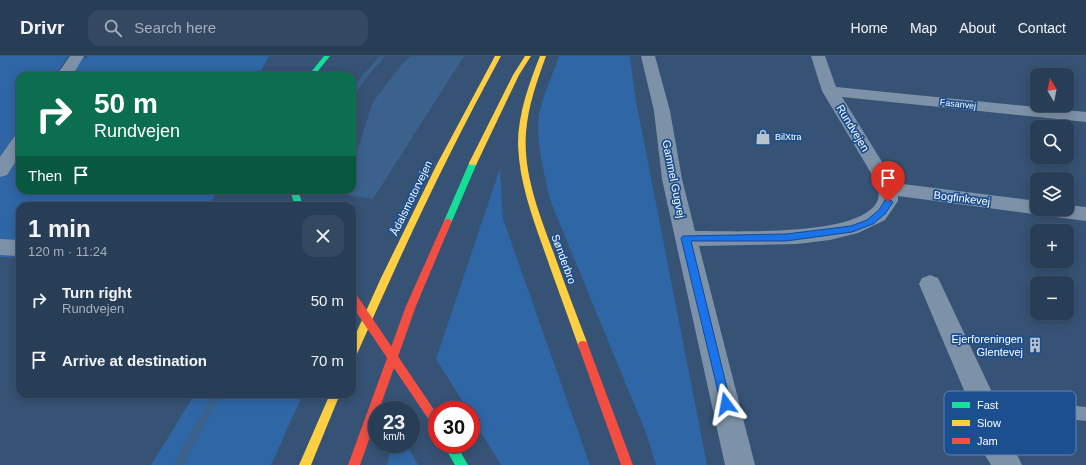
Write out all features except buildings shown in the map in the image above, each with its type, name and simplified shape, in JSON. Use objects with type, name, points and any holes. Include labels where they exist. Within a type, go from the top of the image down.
[{"type":"main road","points":[[314,72],[327,56]]},
{"type":"main road","name":"Ådalsmotorvejen","points":[[356,345],[391,264],[465,115],[498,56]]},
{"type":"main road","points":[[354,465],[411,306],[473,163],[516,75],[528,56]]},
{"type":"main road","name":"Sønderbro","points":[[543,56],[526,110],[523,134],[522,156],[528,186],[536,217],[627,465]]},
{"type":"main road","points":[[356,303],[428,410]]},
{"type":"main road","points":[[305,465],[333,398]]},
{"type":"main road","points":[[455,453],[462,465]]},
{"type":"street","points":[[67,72],[77,56]]},
{"type":"street","name":"Gammel Gugvej","points":[[648,56],[662,111],[672,179],[740,465]]},
{"type":"street","name":"Rundvejen","points":[[818,56],[830,91],[882,175],[888,188]]},
{"type":"street","name":"Fasanvej","points":[[830,91],[1086,117]]},
{"type":"street","points":[[0,171],[16,147]]},
{"type":"street","points":[[686,238],[786,238],[852,229],[870,222],[882,212],[888,202],[888,188]]},
{"type":"street","name":"Bogfinkevej","points":[[888,188],[1030,207]]},
{"type":"street","points":[[1074,212],[1086,214]]},
{"type":"street","points":[[0,247],[16,248]]},
{"type":"street","points":[[930,284],[978,391]]},
{"type":"street","points":[[1001,455],[1007,465]]},
{"type":"lane","points":[[1076,413],[1086,414]]},
{"type":"shaded area","points":[[0,56],[68,56],[58,72],[16,72],[16,194],[216,194],[211,202],[16,202],[16,258],[0,257]]},
{"type":"shaded area","points":[[88,56],[269,56],[260,72],[73,72],[82,58],[87,58]]},
{"type":"shaded area","points":[[411,56],[464,56],[373,199],[347,195],[356,194],[356,155],[373,102],[402,64]]},
{"type":"shaded area","points":[[559,56],[630,56],[635,96],[707,465],[656,465],[646,433],[550,200],[540,154],[538,127],[540,109]]},
{"type":"shaded area","points":[[500,168],[503,219],[590,465],[501,465],[480,431],[480,401],[462,401],[436,359]]},
{"type":"shaded area","points":[[193,398],[301,398],[271,465],[151,465]]},
{"type":"shaded area","points":[[390,453],[412,453],[418,465],[387,465]]},
{"type":"waterway","points":[[356,89],[363,78],[383,56]]},
{"type":"waterway","points":[[178,465],[215,398]]},
{"type":"traffic: fast","points":[[314,72],[327,56]]},
{"type":"traffic: fast","points":[[448,221],[473,163]]},
{"type":"traffic: fast","points":[[295,194],[298,202]]},
{"type":"traffic: fast","points":[[455,453],[462,465]]},
{"type":"traffic: slow","points":[[356,345],[421,203],[498,56]]},
{"type":"traffic: slow","points":[[473,163],[516,75],[528,56]]},
{"type":"traffic: slow","points":[[543,56],[535,77],[526,110],[522,133],[523,159],[528,187],[536,215],[583,345]]},
{"type":"traffic: slow","points":[[305,465],[333,398]]},
{"type":"traffic: jam","points":[[354,465],[411,306],[448,221]]},
{"type":"traffic: jam","points":[[356,303],[428,410]]},
{"type":"traffic: jam","points":[[583,345],[627,465]]},
{"type":"place","name":"BilXtra","points":[[763,137]]},
{"type":"place","name":"Ejerforeningen Glentevej","points":[[1035,345]]},
{"type":"route","points":[[726,404],[686,238],[786,238],[852,229],[870,222],[882,212],[888,202]]}]
